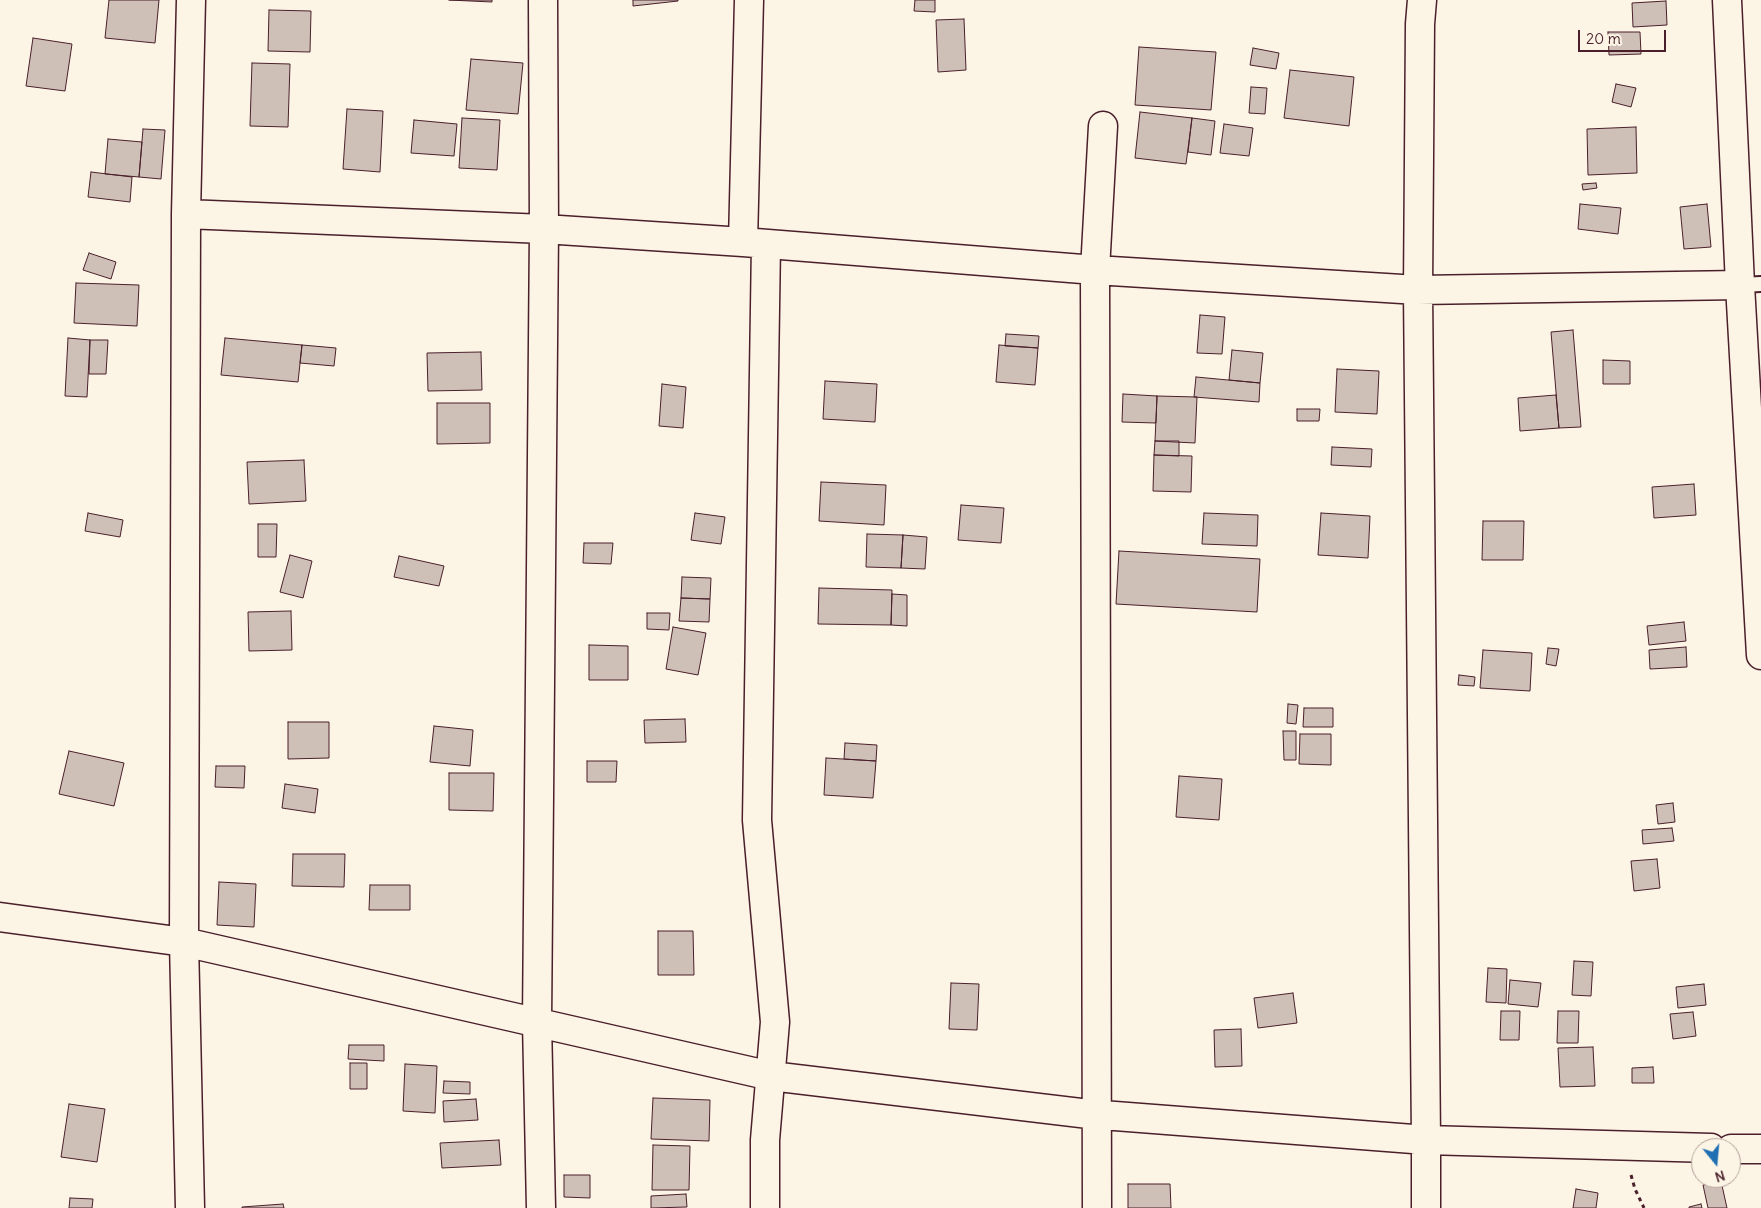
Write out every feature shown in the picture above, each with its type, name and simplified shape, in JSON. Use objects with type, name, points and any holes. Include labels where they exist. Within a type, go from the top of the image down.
[{"type":"street","points":[[190,1208],[184,942],[186,214],[191,0]]},
{"type":"street","points":[[541,1208],[537,1022],[544,229],[543,0]]},
{"type":"street","points":[[749,0],[754,243],[757,820],[775,1022],[764,1140],[765,1208]]},
{"type":"street","points":[[1422,0],[1420,24],[1418,290],[1426,1208]]},
{"type":"street","points":[[1727,0],[1751,285],[1761,655]]},
{"type":"street","points":[[1097,1208],[1095,270],[1103,126]]},
{"type":"street","points":[[186,214],[544,229],[754,243],[1095,270],[1418,290],[1751,285]]},
{"type":"street","points":[[0,917],[184,942],[771,1076],[1098,1114],[1426,1140],[1691,1148]]},
{"type":"street","points":[[1741,1149],[1761,1149]]},
{"type":"path","points":[[1622,1146],[1635,1189],[1644,1208]]},
{"type":"building","points":[[109,0],[159,0],[155,43],[105,38]]},
{"type":"building","points":[[449,0],[492,0],[492,2]]},
{"type":"building","points":[[633,0],[678,0],[678,1],[633,6]]},
{"type":"building","points":[[915,0],[935,0],[935,12],[914,11]]},
{"type":"building","points":[[1666,1],[1667,25],[1633,27],[1632,3]]},
{"type":"building","points":[[269,10],[311,11],[310,52],[268,51]]},
{"type":"building","points":[[964,19],[966,70],[938,72],[936,20]]},
{"type":"building","points":[[1608,32],[1640,32],[1641,54],[1609,55]]},
{"type":"building","points":[[33,38],[72,44],[65,91],[26,86]]},
{"type":"building","points":[[1139,47],[1216,52],[1211,110],[1135,105]]},
{"type":"building","points":[[1253,48],[1279,53],[1276,69],[1250,65]]},
{"type":"building","points":[[471,59],[523,63],[518,114],[466,110]]},
{"type":"building","points":[[252,63],[290,64],[288,127],[250,126]]},
{"type":"building","points":[[1290,70],[1354,77],[1349,126],[1284,118]]},
{"type":"building","points":[[1616,84],[1636,88],[1631,107],[1612,102]]},
{"type":"building","points":[[1251,87],[1267,88],[1265,114],[1249,113]]},
{"type":"building","points":[[347,109],[383,111],[380,172],[343,169]]},
{"type":"building","points":[[1140,112],[1192,118],[1186,164],[1135,158]]},
{"type":"building","points":[[462,118],[500,120],[497,170],[459,168]]},
{"type":"building","points":[[1192,118],[1215,121],[1211,155],[1188,152]]},
{"type":"building","points":[[414,120],[457,124],[454,156],[411,153]]},
{"type":"building","points":[[1224,124],[1253,128],[1249,156],[1220,153]]},
{"type":"building","points":[[1636,127],[1637,173],[1588,175],[1587,129]]},
{"type":"building","points":[[143,129],[165,130],[161,179],[139,177]]},
{"type":"building","points":[[108,139],[142,142],[139,177],[105,174]]},
{"type":"building","points":[[91,172],[132,177],[130,202],[88,197]]},
{"type":"building","points":[[1596,183],[1597,188],[1583,190],[1582,184]]},
{"type":"building","points":[[1580,204],[1621,208],[1618,234],[1578,229]]},
{"type":"building","points":[[1707,204],[1711,247],[1684,249],[1680,207]]},
{"type":"building","points":[[89,253],[116,262],[111,279],[83,270]]},
{"type":"building","points":[[76,283],[139,285],[137,326],[74,323]]},
{"type":"building","points":[[1200,315],[1225,317],[1222,354],[1197,353]]},
{"type":"building","points":[[1573,330],[1581,427],[1559,428],[1551,332]]},
{"type":"building","points":[[1006,334],[1039,336],[1038,348],[1005,346]]},
{"type":"building","points":[[68,338],[90,340],[87,397],[65,396]]},
{"type":"building","points":[[225,338],[302,345],[298,382],[221,375]]},
{"type":"building","points":[[90,340],[108,340],[106,374],[89,374]]},
{"type":"building","points":[[302,345],[336,348],[334,366],[300,363]]},
{"type":"building","points":[[999,345],[1038,348],[1035,385],[996,382]]},
{"type":"building","points":[[1232,350],[1263,353],[1260,383],[1229,380]]},
{"type":"building","points":[[481,352],[482,390],[428,391],[427,353]]},
{"type":"building","points":[[1603,360],[1630,361],[1630,384],[1603,384]]},
{"type":"building","points":[[1337,369],[1379,371],[1377,414],[1335,412]]},
{"type":"building","points":[[1196,377],[1260,383],[1259,402],[1194,397]]},
{"type":"building","points":[[825,381],[877,384],[875,422],[823,419]]},
{"type":"building","points":[[662,384],[686,387],[683,428],[659,426]]},
{"type":"building","points":[[1123,394],[1157,396],[1156,423],[1122,422]]},
{"type":"building","points":[[1556,395],[1559,428],[1520,431],[1518,398]]},
{"type":"building","points":[[1157,396],[1197,397],[1195,443],[1155,441]]},
{"type":"building","points":[[437,403],[490,403],[490,443],[437,444]]},
{"type":"building","points":[[1297,409],[1320,409],[1319,421],[1297,421]]},
{"type":"building","points":[[1155,441],[1179,441],[1179,456],[1154,455]]},
{"type":"building","points":[[1332,447],[1372,449],[1371,467],[1331,465]]},
{"type":"building","points":[[1154,455],[1192,456],[1191,492],[1153,491]]},
{"type":"building","points":[[304,460],[306,501],[249,504],[247,462]]},
{"type":"building","points":[[821,482],[886,485],[884,525],[819,521]]},
{"type":"building","points":[[1694,484],[1696,515],[1654,518],[1652,487]]},
{"type":"building","points":[[961,505],[1004,508],[1001,543],[958,540]]},
{"type":"building","points":[[88,513],[123,520],[120,537],[85,531]]},
{"type":"building","points":[[695,513],[725,517],[721,544],[691,540]]},
{"type":"building","points":[[1204,513],[1258,515],[1257,546],[1202,544]]},
{"type":"building","points":[[1321,513],[1370,516],[1368,558],[1318,555]]},
{"type":"building","points":[[1483,521],[1524,521],[1523,560],[1482,560]]},
{"type":"building","points":[[258,524],[277,524],[276,557],[258,557]]},
{"type":"building","points":[[867,534],[903,535],[901,568],[866,567]]},
{"type":"building","points":[[903,535],[927,537],[925,569],[901,568]]},
{"type":"building","points":[[584,543],[613,543],[611,564],[583,563]]},
{"type":"building","points":[[1119,551],[1260,559],[1257,612],[1116,604]]},
{"type":"building","points":[[290,555],[312,561],[303,598],[280,592]]},
{"type":"building","points":[[399,556],[444,566],[439,586],[394,577]]},
{"type":"building","points":[[682,577],[711,578],[710,599],[681,598]]},
{"type":"building","points":[[819,588],[892,590],[891,625],[818,624]]},
{"type":"building","points":[[892,594],[907,595],[907,626],[891,625]]},
{"type":"building","points":[[681,598],[710,599],[709,622],[679,621]]},
{"type":"building","points":[[291,611],[292,650],[249,651],[248,612]]},
{"type":"building","points":[[647,613],[670,613],[669,630],[647,629]]},
{"type":"building","points":[[1684,622],[1686,641],[1649,645],[1647,626]]},
{"type":"building","points":[[673,627],[706,633],[698,675],[666,669]]},
{"type":"building","points":[[589,645],[628,646],[628,680],[589,680]]},
{"type":"building","points":[[1686,647],[1687,667],[1650,669],[1649,650]]},
{"type":"building","points":[[1548,648],[1559,649],[1556,666],[1546,664]]},
{"type":"building","points":[[1483,650],[1532,653],[1530,691],[1480,688]]},
{"type":"building","points":[[1459,675],[1475,677],[1474,686],[1458,685]]},
{"type":"building","points":[[1288,704],[1298,705],[1296,724],[1287,723]]},
{"type":"building","points":[[1304,708],[1333,708],[1333,727],[1303,727]]},
{"type":"building","points":[[685,719],[686,742],[645,743],[644,720]]},
{"type":"building","points":[[288,722],[329,722],[329,758],[288,759]]},
{"type":"building","points":[[434,726],[473,730],[470,766],[430,762]]},
{"type":"building","points":[[1283,731],[1296,731],[1296,760],[1284,760]]},
{"type":"building","points":[[1300,734],[1331,734],[1331,765],[1299,764]]},
{"type":"building","points":[[845,743],[877,745],[876,761],[844,759]]},
{"type":"building","points":[[69,751],[124,763],[114,806],[59,794]]},
{"type":"building","points":[[826,758],[876,761],[873,798],[824,795]]},
{"type":"building","points":[[587,761],[617,761],[616,782],[587,782]]},
{"type":"building","points":[[216,766],[245,766],[244,788],[215,787]]},
{"type":"building","points":[[449,773],[494,773],[493,811],[449,810]]},
{"type":"building","points":[[1179,776],[1222,779],[1219,820],[1176,817]]},
{"type":"building","points":[[285,784],[318,789],[315,813],[282,808]]},
{"type":"building","points":[[1673,803],[1675,822],[1658,824],[1656,805]]},
{"type":"building","points":[[1672,828],[1674,841],[1643,844],[1642,830]]},
{"type":"building","points":[[293,854],[345,854],[344,887],[292,886]]},
{"type":"building","points":[[1657,859],[1660,888],[1634,891],[1631,861]]},
{"type":"building","points":[[219,882],[256,884],[254,927],[217,925]]},
{"type":"building","points":[[370,885],[410,885],[410,910],[369,910]]},
{"type":"building","points":[[658,931],[693,931],[694,975],[658,975]]},
{"type":"building","points":[[1574,961],[1593,962],[1591,996],[1572,995]]},
{"type":"building","points":[[1488,968],[1507,969],[1506,1003],[1486,1002]]},
{"type":"building","points":[[1510,980],[1541,983],[1538,1007],[1508,1004]]},
{"type":"building","points":[[951,983],[979,984],[977,1030],[949,1029]]},
{"type":"building","points":[[1704,984],[1706,1005],[1678,1008],[1676,987]]},
{"type":"building","points":[[1293,993],[1297,1023],[1258,1028],[1254,998]]},
{"type":"building","points":[[1501,1011],[1520,1011],[1519,1040],[1500,1040]]},
{"type":"building","points":[[1558,1011],[1579,1011],[1578,1043],[1557,1043]]},
{"type":"building","points":[[1693,1012],[1696,1036],[1673,1039],[1670,1014]]},
{"type":"building","points":[[1241,1029],[1242,1066],[1215,1067],[1214,1030]]},
{"type":"building","points":[[349,1045],[384,1045],[384,1061],[348,1059]]},
{"type":"building","points":[[1593,1047],[1595,1086],[1560,1087],[1558,1048]]},
{"type":"building","points":[[350,1063],[367,1063],[367,1089],[350,1089]]},
{"type":"building","points":[[405,1064],[437,1066],[435,1113],[403,1111]]},
{"type":"building","points":[[1653,1067],[1654,1083],[1632,1083],[1632,1068]]},
{"type":"building","points":[[444,1081],[470,1082],[470,1094],[443,1093]]},
{"type":"building","points":[[653,1098],[710,1100],[709,1141],[651,1139]]},
{"type":"building","points":[[476,1099],[478,1120],[444,1122],[443,1101]]},
{"type":"building","points":[[69,1104],[105,1109],[97,1162],[61,1157]]},
{"type":"building","points":[[499,1140],[501,1165],[442,1168],[440,1143]]},
{"type":"building","points":[[653,1145],[690,1146],[689,1190],[652,1190]]},
{"type":"building","points":[[564,1175],[590,1175],[590,1198],[564,1197]]},
{"type":"building","points":[[1128,1184],[1170,1184],[1171,1208],[1128,1208]]},
{"type":"building","points":[[1704,1188],[1723,1188],[1727,1208],[1708,1208]]},
{"type":"building","points":[[1576,1189],[1598,1193],[1596,1208],[1573,1208]]},
{"type":"building","points":[[686,1194],[687,1207],[651,1208],[651,1196]]},
{"type":"building","points":[[70,1198],[93,1199],[92,1208],[69,1208]]},
{"type":"building","points":[[283,1204],[284,1208],[242,1208],[242,1207]]},
{"type":"building","points":[[1701,1204],[1702,1208],[1689,1208],[1689,1207]]}]
